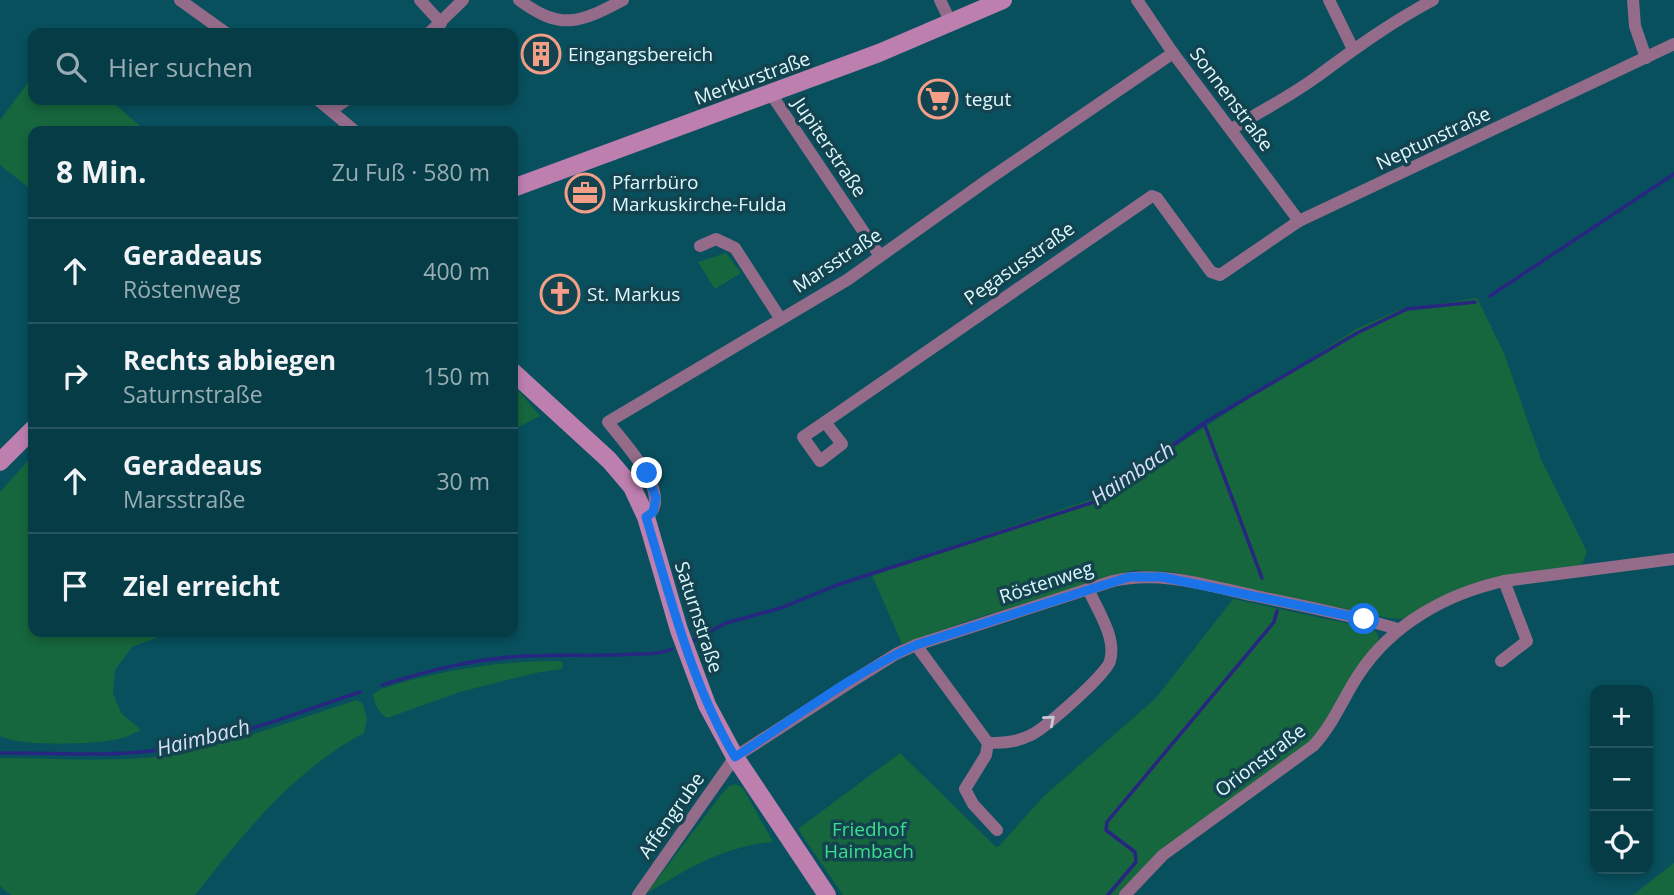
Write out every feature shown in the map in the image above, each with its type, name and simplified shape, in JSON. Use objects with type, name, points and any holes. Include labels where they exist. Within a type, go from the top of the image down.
[{"type":"street","points":[[180,0],[219,28]]},
{"type":"street","points":[[420,0],[441,23]]},
{"type":"street","points":[[435,28],[463,0]]},
{"type":"street","points":[[519,0],[541,15],[566,21],[591,17],[623,0]]},
{"type":"street","points":[[940,0],[951,23]]},
{"type":"street","name":"Merkurstraße","points":[[518,186],[771,94],[1003,0]]},
{"type":"street","name":"Sonnenstraße","points":[[1137,0],[1173,53],[1299,221]]},
{"type":"street","points":[[1329,0],[1353,48]]},
{"type":"street","points":[[1232,129],[1314,79],[1353,48],[1397,19],[1433,0]]},
{"type":"street","points":[[1633,0],[1635,26],[1646,58]]},
{"type":"street","name":"Neptunstraße","points":[[1215,275],[1226,271],[1299,221],[1674,44]]},
{"type":"street","name":"Marsstraße","points":[[646,517],[653,512],[655,505],[652,485],[647,473],[608,422],[848,280],[1173,53]]},
{"type":"street","name":"Jupiterstraße","points":[[771,94],[880,256]]},
{"type":"street","points":[[325,105],[350,126]]},
{"type":"street","points":[[332,110],[339,105]]},
{"type":"street","name":"Pegasusstraße","points":[[825,422],[1152,195],[1215,275]]},
{"type":"street","points":[[700,246],[716,239],[735,248],[780,318]]},
{"type":"street","name":"Saturnstraße","points":[[518,377],[632,487],[646,517],[697,682],[735,757],[827,895]]},
{"type":"street","points":[[0,462],[28,434]]},
{"type":"street","name":"Orionstraße","points":[[1125,895],[1163,855],[1313,746],[1328,728],[1361,671],[1398,629],[1437,605],[1486,585],[1504,581],[1674,559]]},
{"type":"street","name":"Röstenweg","points":[[735,757],[874,668],[916,645],[1129,577],[1162,577],[1333,612],[1398,629]]},
{"type":"street","points":[[1501,661],[1527,641],[1504,581]]},
{"type":"street","points":[[988,743],[1013,743],[1033,734],[1099,677],[1110,661],[1110,638],[1088,589]]},
{"type":"street","points":[[916,645],[988,743],[986,755],[965,789],[973,804],[997,830]]},
{"type":"street","name":"Affengrube","points":[[638,895],[735,757]]},
{"type":"green space","points":[[28,83],[28,105],[116,105],[140,126],[28,126],[28,187],[0,165],[0,120]]},
{"type":"green space","points":[[726,253],[741,273],[715,289],[698,262]]},
{"type":"green space","points":[[1477,298],[1504,353],[1541,459],[1587,552],[1582,565],[1464,587],[1403,619],[1172,572],[1134,570],[976,618],[902,644],[871,573],[1095,498],[1356,329],[1399,310]]},
{"type":"green space","points":[[518,390],[540,416],[518,427]]},
{"type":"green space","points":[[28,461],[28,637],[158,637],[132,647],[115,670],[113,693],[121,713],[141,730],[115,740],[62,744],[25,742],[0,736],[0,492]]},
{"type":"green space","name":"Friedhof Haimbach","points":[[1233,599],[1369,628],[1379,637],[1377,644],[1312,742],[1151,859],[1118,895],[843,895],[798,829],[900,753],[996,847],[999,846],[1044,796],[1156,698]]},
{"type":"green space","points":[[559,661],[563,663],[562,669],[460,692],[387,718],[377,708],[373,694],[403,682],[469,668]]},
{"type":"green space","points":[[357,700],[363,704],[367,719],[364,733],[338,748],[271,805],[195,895],[11,895],[0,886],[0,758],[114,759],[182,753],[248,736]]},
{"type":"green space","points":[[736,784],[743,788],[773,842],[738,849],[706,860],[646,894],[721,795],[729,786]]},
{"type":"green space","points":[[1674,863],[1674,895],[1633,895]]},
{"type":"waterway","name":"Haimbach","points":[[1490,296],[1674,174]]},
{"type":"waterway","name":"Haimbach","points":[[692,641],[726,623],[781,608],[837,585],[1094,502],[1204,423],[1357,333],[1407,309],[1475,302]]},
{"type":"waterway","points":[[1204,423],[1262,578]]},
{"type":"waterway","points":[[1108,895],[1136,862],[1135,852],[1106,830],[1107,822],[1274,622],[1277,611]]},
{"type":"waterway","name":"Haimbach","points":[[382,685],[490,659],[542,655],[650,654],[672,649]]},
{"type":"waterway","name":"Haimbach","points":[[0,753],[113,754],[177,747],[256,727],[360,692]]},
{"type":"place","name":"Eingangsbereich","points":[[541,54]]},
{"type":"place","name":"tegut","points":[[938,99]]},
{"type":"place","name":"Pfarrbüro Markuskirche-Fulda","points":[[585,193]]},
{"type":"place","name":"St. Markus","points":[[560,294]]},
{"type":"route","points":[[647,473],[656,498],[653,512],[646,517],[679,630],[707,705],[735,757],[896,654],[970,626],[1129,577],[1162,577],[1364,619]]}]
